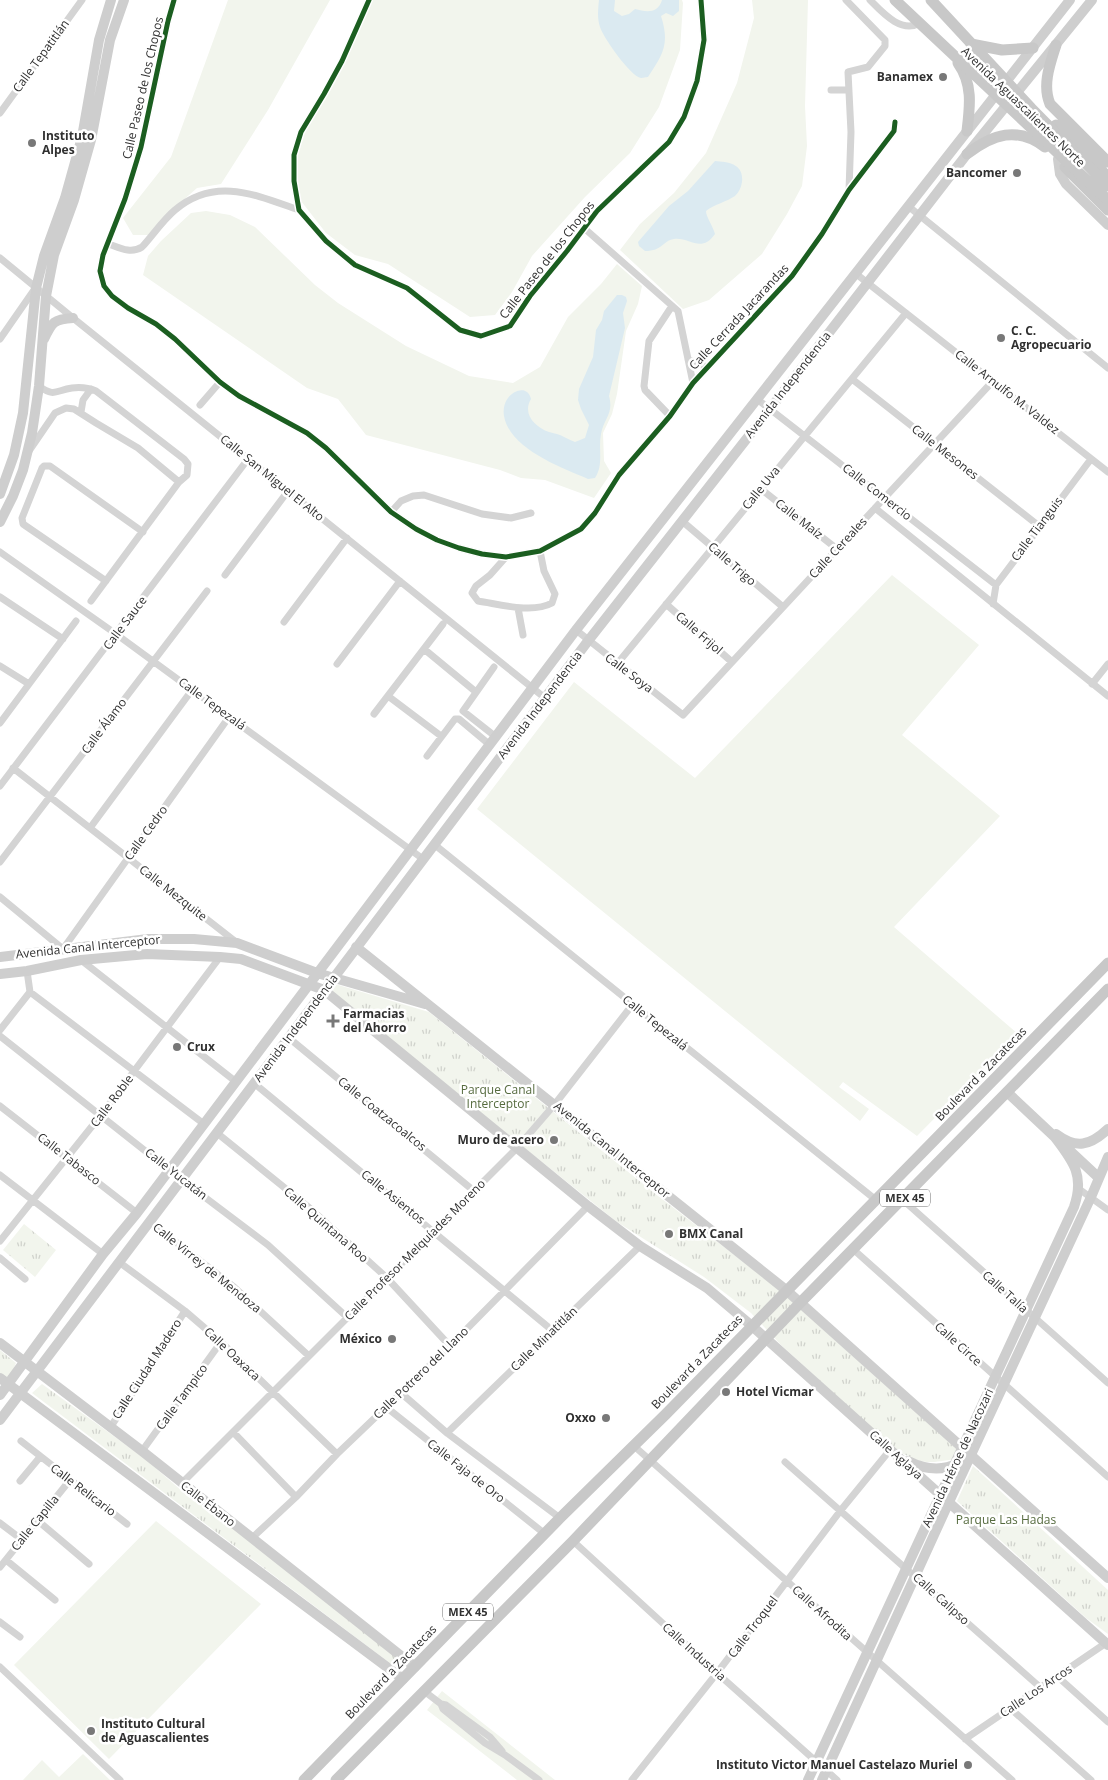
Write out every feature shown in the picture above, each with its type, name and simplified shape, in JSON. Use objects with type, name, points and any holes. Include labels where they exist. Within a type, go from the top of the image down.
[{"type":"main road","points":[[0,494],[14,455],[23,412],[36,288],[44,256],[65,198],[82,137],[99,40],[111,0]]},
{"type":"main road","points":[[0,522],[13,496],[32,433],[39,386],[46,296],[54,254],[74,200],[91,140],[110,40],[124,0]]},
{"type":"main road","points":[[896,0],[957,60],[1108,200]]},
{"type":"main road","name":"Avenida Aguascalientes Norte","points":[[896,0],[1108,210]]},
{"type":"main road","name":"Avenida Independencia","points":[[0,1395],[4,1381],[24,1361],[103,1254],[137,1213],[576,630],[1070,0]]},
{"type":"main road","name":"Avenida Independencia","points":[[0,1420],[588,641],[967,154],[1092,0]]},
{"type":"main road","points":[[931,1],[1031,108],[1108,186]]},
{"type":"main road","name":"Avenida Aguascalientes Norte","points":[[931,1],[971,44],[1108,177]]},
{"type":"main road","points":[[971,44],[1002,50],[1033,48]]},
{"type":"main road","points":[[1056,45],[1046,82],[1050,104],[1108,162]]},
{"type":"main road","points":[[957,60],[966,77],[970,92],[967,131]]},
{"type":"main road","points":[[957,60],[958,67],[964,74],[1108,210]]},
{"type":"main road","points":[[967,154],[988,140],[1015,134],[1031,138],[1045,147]]},
{"type":"main road","points":[[1058,159],[1060,174],[1066,184],[1108,225]]},
{"type":"main road","points":[[41,346],[53,322],[73,318]]},
{"type":"main road","name":"Avenida Canal Interceptor","points":[[0,956],[148,939],[194,939],[237,943],[317,973],[431,1006],[786,1290]]},
{"type":"main road","points":[[356,948],[431,1006]]},
{"type":"main road","name":"Avenida Canal Interceptor","points":[[0,974],[27,971],[81,960],[147,954],[220,957],[241,959],[324,990],[588,1206],[640,1246],[707,1288],[752,1326]]},
{"type":"main road","name":"Boulevard a Zacatecas","points":[[304,1780],[1108,963]]},
{"type":"main road","name":"MEX 45","points":[[336,1780],[573,1541],[766,1338],[1108,989]]},
{"type":"main road","points":[[1010,1064],[1006,1078],[1008,1093],[1099,1178]]},
{"type":"main road","points":[[1035,1118],[1067,1142],[1076,1144],[1095,1140],[1108,1129]]},
{"type":"main road","points":[[1054,1136],[1071,1160],[1079,1181],[1079,1189]]},
{"type":"main road","name":"Avenida Héroe de Nacozari","points":[[808,1780],[907,1569],[945,1498],[971,1456],[1108,1157]]},
{"type":"main road","name":"Avenida Héroe de Nacozari","points":[[824,1775],[916,1576],[945,1498],[955,1465],[1074,1207],[1079,1189]]},
{"type":"main road","points":[[786,1290],[1108,1578]]},
{"type":"main road","name":"Calle Aglaya","points":[[752,1326],[1107,1644]]},
{"type":"main road","name":"Calle Ébano","points":[[0,1343],[142,1451],[415,1667]]},
{"type":"main road","name":"Calle Ébano","points":[[4,1381],[403,1679]]},
{"type":"main road","points":[[893,1452],[919,1467],[940,1470],[955,1465],[971,1456]]},
{"type":"street","name":"Calle Tepatitlán","points":[[0,113],[82,0]]},
{"type":"street","name":"Calle Paseo de los Chopos","points":[[174,0],[141,147],[109,244],[103,255],[100,271],[104,286],[112,296],[128,308],[156,324],[175,339],[220,382],[239,396],[307,433],[326,448],[391,512],[416,529],[437,540],[474,552],[506,557],[540,551],[581,529],[595,513],[619,475],[670,416],[693,383],[679,314],[584,228]]},
{"type":"street","points":[[109,244],[130,251],[137,250],[182,205],[198,197],[224,190],[255,195],[298,210],[294,182],[294,155],[300,132],[333,78],[369,0]]},
{"type":"street","name":"Calle Paseo de los Chopos","points":[[298,210],[326,241],[355,265],[407,288],[460,330],[481,336],[510,326],[530,296],[597,211],[669,142],[684,117],[697,81],[704,40],[701,0]]},
{"type":"street","name":"Calle Cerrada Jacarandas","points":[[693,383],[792,276],[822,234],[849,190],[851,132],[848,71],[868,66],[885,46],[885,40],[846,0]]},
{"type":"street","points":[[870,0],[894,21],[911,26],[920,23]]},
{"type":"street","points":[[831,90],[849,90]]},
{"type":"street","points":[[849,190],[894,131],[895,122]]},
{"type":"street","points":[[908,206],[1108,368]]},
{"type":"street","name":"Calle San Miguel El Alto","points":[[0,258],[545,698]]},
{"type":"street","name":"Calle Arnulfo M. Valdez","points":[[856,273],[1108,472]]},
{"type":"street","points":[[0,338],[36,288]]},
{"type":"street","points":[[670,416],[644,390],[644,386],[649,341],[672,306]]},
{"type":"street","name":"Calle Uva","points":[[617,664],[906,313]]},
{"type":"street","points":[[688,359],[707,367]]},
{"type":"street","name":"Calle Mesones","points":[[852,379],[1039,526]]},
{"type":"street","name":"Calle Cereales","points":[[683,715],[993,381]]},
{"type":"street","points":[[200,404],[220,382]]},
{"type":"street","points":[[39,386],[51,393],[74,388],[96,391],[188,464],[187,475],[179,482],[91,601]]},
{"type":"street","points":[[81,412],[83,400],[90,389]]},
{"type":"street","name":"Calle Comercio","points":[[757,399],[996,585]]},
{"type":"street","points":[[26,456],[55,413],[66,408],[74,409],[138,448],[179,482]]},
{"type":"street","name":"Calle Sauce","points":[[0,786],[248,459]]},
{"type":"street","name":"Calle Tianguis","points":[[993,604],[996,585],[1091,459]]},
{"type":"street","points":[[106,581],[23,524],[22,518],[42,468],[50,466],[143,532]]},
{"type":"street","name":"Calle Maíz","points":[[761,489],[837,549]]},
{"type":"street","points":[[225,575],[288,491]]},
{"type":"street","points":[[391,512],[401,501],[413,496],[424,495],[482,514],[511,518],[531,513]]},
{"type":"street","name":"Calle Comercio","points":[[875,508],[1108,696]]},
{"type":"street","name":"Calle Trigo","points":[[682,521],[783,607]]},
{"type":"street","points":[[284,622],[347,538]]},
{"type":"street","points":[[506,557],[490,575],[476,586],[472,594],[478,601],[518,608],[546,606],[552,603],[555,594],[544,571],[540,551]]},
{"type":"street","name":"Calle Tepezalá","points":[[0,552],[154,661],[423,859]]},
{"type":"street","points":[[337,664],[400,581]]},
{"type":"street","name":"Calle Álamo","points":[[0,862],[207,591]]},
{"type":"street","points":[[0,597],[63,639]]},
{"type":"street","name":"Calle Frijol","points":[[666,604],[732,662]]},
{"type":"street","points":[[518,608],[523,635]]},
{"type":"street","points":[[0,723],[76,622]]},
{"type":"street","points":[[374,714],[444,624]]},
{"type":"street","name":"Calle Soya","points":[[576,630],[683,715]]},
{"type":"street","points":[[424,650],[476,692]]},
{"type":"street","points":[[1092,684],[1108,664]]},
{"type":"street","points":[[0,666],[30,684]]},
{"type":"street","points":[[493,741],[462,711],[494,667]]},
{"type":"street","points":[[90,828],[192,690]]},
{"type":"street","points":[[388,696],[441,736]]},
{"type":"street","name":"Calle Cedro","points":[[63,949],[229,717]]},
{"type":"street","points":[[427,756],[456,719],[493,741]]},
{"type":"street","name":"Calle Mezquite","points":[[14,768],[237,943]]},
{"type":"street","name":"Calle Tepezalá","points":[[435,845],[876,1200]]},
{"type":"street","points":[[0,898],[63,949]]},
{"type":"street","name":"Calle Roble","points":[[0,1241],[101,1115],[220,957]]},
{"type":"street","points":[[81,960],[235,1081]]},
{"type":"street","points":[[27,971],[30,992],[204,1124]]},
{"type":"street","points":[[0,1030],[30,992]]},
{"type":"street","name":"Calle Profesor Melquíades Moreno","points":[[182,1483],[517,1148],[555,1104],[633,1004]]},
{"type":"street","name":"Calle Yucatán","points":[[0,1036],[182,1180],[268,1245],[348,1318]]},
{"type":"street","name":"Calle Coatzacoalcos","points":[[289,1038],[474,1191]]},
{"type":"street","name":"Calle Asientos","points":[[255,1084],[553,1331]]},
{"type":"street","name":"Calle Tabasco","points":[[0,1106],[137,1213]]},
{"type":"street","name":"Calle Quintana Roo","points":[[216,1133],[312,1210],[387,1278],[450,1346]]},
{"type":"street","points":[[0,1175],[103,1254]]},
{"type":"street","points":[[1079,1189],[1108,1210]]},
{"type":"street","name":"Calle Talía","points":[[903,1200],[1108,1382]]},
{"type":"street","name":"Calle Potrero del Llano","points":[[252,1538],[450,1346],[588,1206]]},
{"type":"street","name":"Calle Virrey de Mendoza","points":[[150,1222],[234,1287],[309,1356]]},
{"type":"street","name":"Calle Minatitlán","points":[[447,1433],[640,1246]]},
{"type":"street","name":"Calle Circe","points":[[854,1250],[1108,1477]]},
{"type":"street","points":[[0,1258],[25,1279]]},
{"type":"street","name":"Calle Oaxaca","points":[[119,1262],[185,1311],[221,1342],[337,1454]]},
{"type":"street","name":"Calle Ciudad Madero","points":[[110,1428],[185,1311]]},
{"type":"street","name":"Calle Tampico","points":[[142,1451],[221,1342]]},
{"type":"street","name":"Calle Faja de Oro","points":[[401,1393],[447,1433],[560,1518]]},
{"type":"street","name":"Calle Faja de Oro","points":[[386,1407],[545,1534]]},
{"type":"street","points":[[233,1432],[296,1497]]},
{"type":"street","name":"Calle Relicario","points":[[21,1441],[127,1524]]},
{"type":"street","name":"Calle Afrodita","points":[[634,1446],[1012,1780]]},
{"type":"street","name":"Calle Troquel","points":[[632,1780],[717,1673],[841,1510],[893,1452]]},
{"type":"street","name":"Calle Relicario","points":[[20,1481],[40,1457]]},
{"type":"street","name":"Calle Calipso","points":[[785,1462],[1041,1688]]},
{"type":"street","name":"Calle Capilla","points":[[0,1567],[70,1480]]},
{"type":"street","points":[[37,1520],[89,1564]]},
{"type":"street","points":[[0,1523],[21,1539]]},
{"type":"street","name":"Calle Industria","points":[[573,1541],[817,1762],[824,1775],[837,1780]]},
{"type":"street","points":[[6,1560],[55,1600]]},
{"type":"street","points":[[0,1622],[20,1637]]},
{"type":"street","name":"Calle Los Arcos","points":[[965,1739],[1107,1644]]},
{"type":"street","points":[[0,1666],[120,1780]]},
{"type":"street","points":[[1058,1677],[1108,1722]]},
{"type":"street","points":[[424,1690],[441,1704],[446,1705],[490,1737],[505,1755],[539,1780]]},
{"type":"street","points":[[1011,1709],[1091,1780]]},
{"type":"green space","points":[[228,0],[330,0],[268,110],[221,184],[197,188],[171,211],[151,235],[133,235],[123,218],[171,157]]},
{"type":"green space","points":[[373,0],[682,0],[680,50],[659,107],[630,153],[585,197],[532,256],[512,292],[495,315],[470,317],[388,264],[355,255],[326,233],[301,201],[295,166],[305,129],[352,45]]},
{"type":"green space","points":[[752,0],[808,0],[805,106],[807,146],[802,186],[762,254],[709,300],[683,309],[620,250],[640,224],[674,193],[706,153],[737,83],[754,18]]},
{"type":"green space","points":[[206,211],[230,215],[255,227],[315,285],[338,303],[406,346],[469,376],[513,383],[540,367],[568,317],[601,284],[617,264],[642,286],[638,304],[626,331],[617,394],[612,414],[603,433],[604,461],[611,473],[594,498],[545,480],[521,478],[500,470],[366,435],[338,399],[307,388],[143,275],[148,256],[161,241],[191,213]]},
{"type":"green space","points":[[892,575],[979,645],[902,735],[1000,816],[894,927],[1018,1034],[917,1136],[843,1082],[839,1087],[869,1109],[860,1121],[477,809],[574,682],[695,778]]},
{"type":"green space","name":"Parque Canal Interceptor","points":[[335,984],[429,1012],[657,1195],[777,1288],[958,1450],[955,1459],[925,1462],[897,1451],[782,1346],[751,1313],[704,1277],[617,1222],[332,994]]},
{"type":"green space","points":[[24,1224],[56,1250],[35,1277],[3,1250]]},
{"type":"green space","points":[[0,1350],[16,1363],[9,1380],[0,1373]]},
{"type":"green space","points":[[42,1384],[144,1458],[182,1491],[249,1539],[401,1659],[395,1667],[32,1393]]},
{"type":"green space","name":"Parque Las Hadas","points":[[973,1466],[1108,1590],[1108,1634],[1086,1618],[957,1501]]},
{"type":"green space","points":[[156,1521],[261,1604],[109,1759],[14,1665]]},
{"type":"green space","points":[[442,1691],[555,1780],[517,1780],[427,1710]]},
{"type":"green space","points":[[83,1754],[110,1780],[23,1780],[42,1760],[59,1777]]},
{"type":"shaded area","points":[[599,0],[615,0],[614,11],[622,16],[629,14],[635,9],[655,10],[662,0],[679,0],[679,11],[673,16],[666,13],[661,16],[665,34],[664,48],[658,62],[648,77],[641,78],[630,71],[606,39],[599,24]]},
{"type":"shaded area","points":[[715,161],[735,165],[741,171],[742,182],[740,190],[735,196],[706,211],[715,234],[710,240],[700,244],[674,239],[651,251],[645,251],[639,246],[638,242],[669,206],[688,191]]},
{"type":"shaded area","points":[[617,295],[626,297],[627,301],[623,313],[625,328],[609,396],[609,412],[601,434],[598,473],[595,478],[588,479],[551,462],[526,447],[508,428],[504,416],[504,407],[507,400],[514,393],[521,390],[527,392],[531,399],[528,410],[529,415],[539,427],[575,442],[585,438],[589,425],[578,400],[579,389],[593,357],[596,330],[602,320],[604,311]]},
{"type":"cycle path","points":[[174,0],[141,147],[125,199],[103,255],[100,271],[104,286],[112,296],[128,308],[156,324],[175,339],[220,382],[239,396],[307,433],[326,448],[391,512],[416,529],[437,540],[482,554],[506,557],[540,551],[581,529],[595,513],[619,475],[670,416],[693,383],[792,276],[822,234],[849,190],[894,131],[895,122]]},
{"type":"cycle path","points":[[369,0],[342,61],[301,132],[294,155],[294,181],[299,210],[326,241],[355,265],[407,288],[460,330],[481,336],[510,326],[530,296],[597,211],[669,142],[684,117],[697,81],[704,40],[701,0]]},
{"type":"place","name":"Banamex","points":[[943,77]]},
{"type":"place","name":"Instituto Alpes","points":[[32,143]]},
{"type":"place","name":"Bancomer","points":[[1017,173]]},
{"type":"place","name":"C. C. Agropecuario","points":[[1001,338]]},
{"type":"place","name":"Farmacias del Ahorro","points":[[333,1021]]},
{"type":"place","name":"Crux","points":[[177,1047]]},
{"type":"place","name":"Muro de acero","points":[[554,1140]]},
{"type":"place","name":"BMX Canal","points":[[669,1234]]},
{"type":"place","name":"México","points":[[392,1339]]},
{"type":"place","name":"Hotel Vicmar","points":[[726,1392]]},
{"type":"place","name":"Oxxo","points":[[606,1418]]},
{"type":"place","name":"Instituto Cultural de Aguascalientes","points":[[91,1731]]},
{"type":"place","name":"Instituto Victor Manuel Castelazo Muriel","points":[[968,1765]]}]
